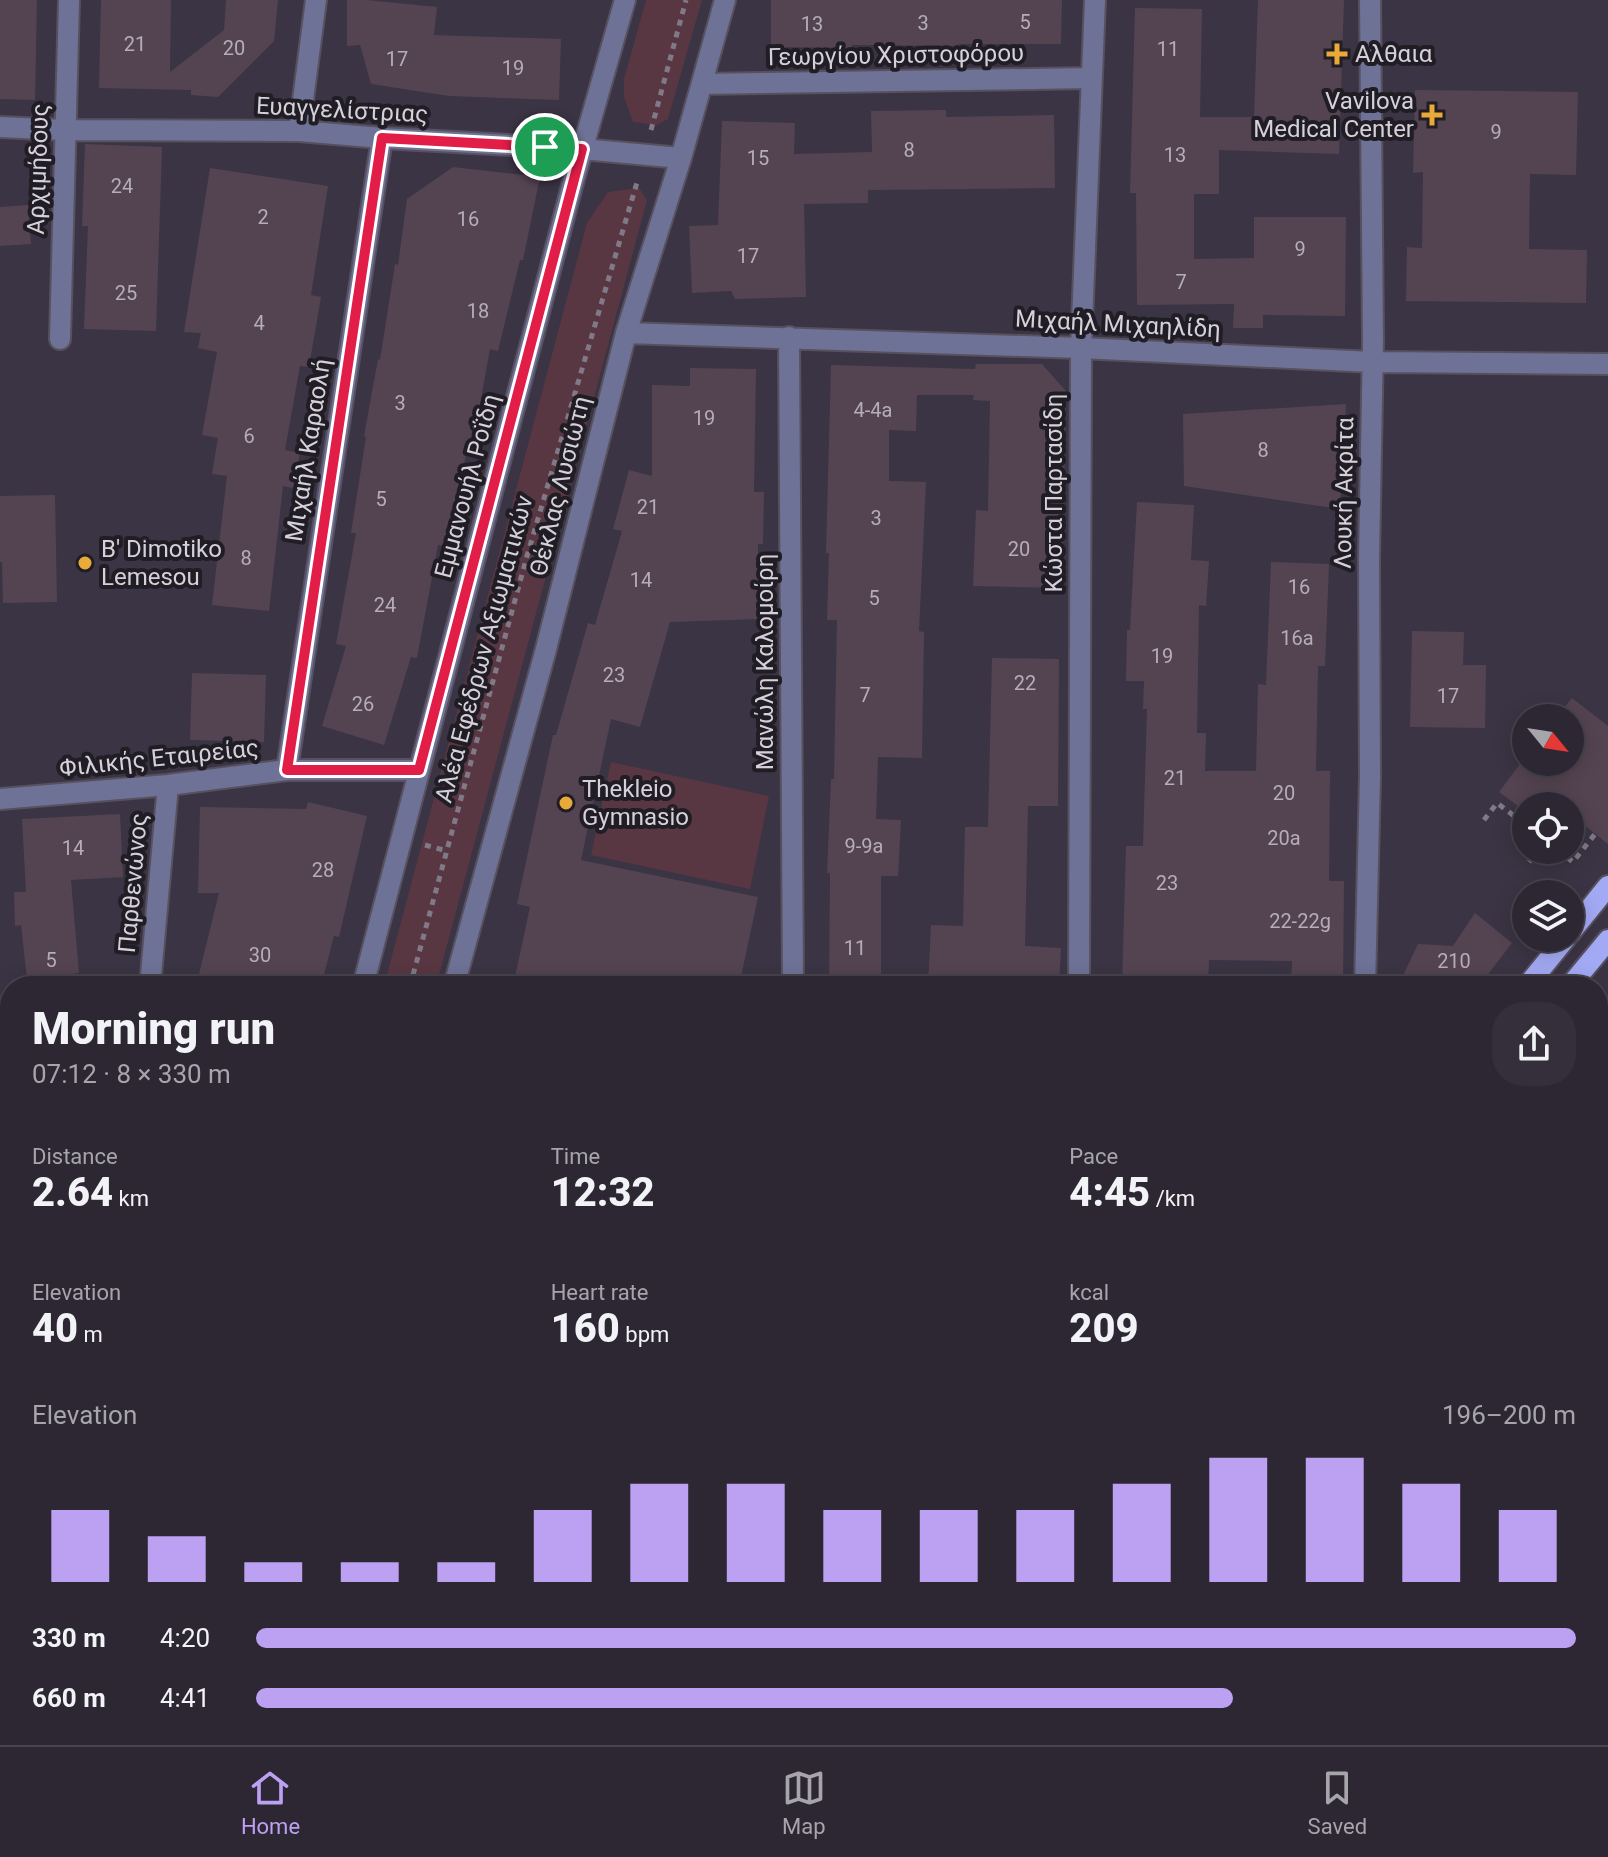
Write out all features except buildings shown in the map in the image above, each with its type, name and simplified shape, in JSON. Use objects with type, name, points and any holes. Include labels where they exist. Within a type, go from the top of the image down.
[{"type":"main road","points":[[1584,916],[1608,886]]},
{"type":"main road","points":[[1578,976],[1608,940]]},
{"type":"main road","points":[[1535,976],[1555,952]]},
{"type":"street","name":"Αρχιμήδους","points":[[60,339],[69,0]]},
{"type":"street","points":[[299,131],[316,0]]},
{"type":"street","name":"Εμμανουήλ Ροΐδη","points":[[366,976],[582,149],[625,0]]},
{"type":"street","name":"Θέκλας Λυσιώτη","points":[[457,976],[546,649],[626,333],[681,158],[725,0]]},
{"type":"street","name":"Κώστα Παρτασίδη","points":[[1079,976],[1081,348],[1095,0]]},
{"type":"street","name":"Λουκή Ακρίτα","points":[[1365,976],[1370,777],[1370,0]]},
{"type":"street","name":"Γεωργίου Χριστοφόρου","points":[[702,84],[1091,78]]},
{"type":"street","name":"Ευαγγελίστριας","points":[[0,127],[299,131],[681,158]]},
{"type":"street","name":"Μιχαήλ Καραολή","points":[[287,770],[382,138]]},
{"type":"street","name":"Μιχαήλ Μιχαηλίδη","points":[[626,333],[1081,348],[1372,362],[1608,364]]},
{"type":"street","name":"Μανώλη Καλομοίρη","points":[[789,337],[793,976]]},
{"type":"street","name":"Φιλικής Εταιρείας","points":[[0,799],[168,785],[287,770],[419,770]]},
{"type":"street","name":"Παρθενώνος","points":[[151,976],[168,785]]},
{"type":"path","name":"Αλέα Εφέδρων Αξιωματικών","points":[[413,976],[531,541],[645,155],[686,0]]},
{"type":"path","points":[[1484,820],[1497,803],[1512,814]]},
{"type":"path","points":[[1584,848],[1595,834]]},
{"type":"path","points":[[438,848],[447,851]]},
{"type":"shaded area","points":[[646,0],[702,0],[668,119],[657,125],[633,122],[624,97],[624,79]]},
{"type":"shaded area","points":[[639,188],[647,200],[439,976],[387,976],[587,223],[608,192]]},
{"type":"shaded area","points":[[611,762],[769,796],[750,889],[591,855]]},
{"type":"place","name":"Αλθαια","points":[[1337,54]]},
{"type":"place","name":"Vavilova Medical Center","points":[[1432,115]]},
{"type":"place","name":"B' Dimotiko Lemesou","points":[[85,563]]},
{"type":"place","name":"Thekleio Gymnasio","points":[[566,803]]},
{"type":"route","points":[[382,138],[545,147],[582,149],[419,770],[287,770],[382,138]]}]
